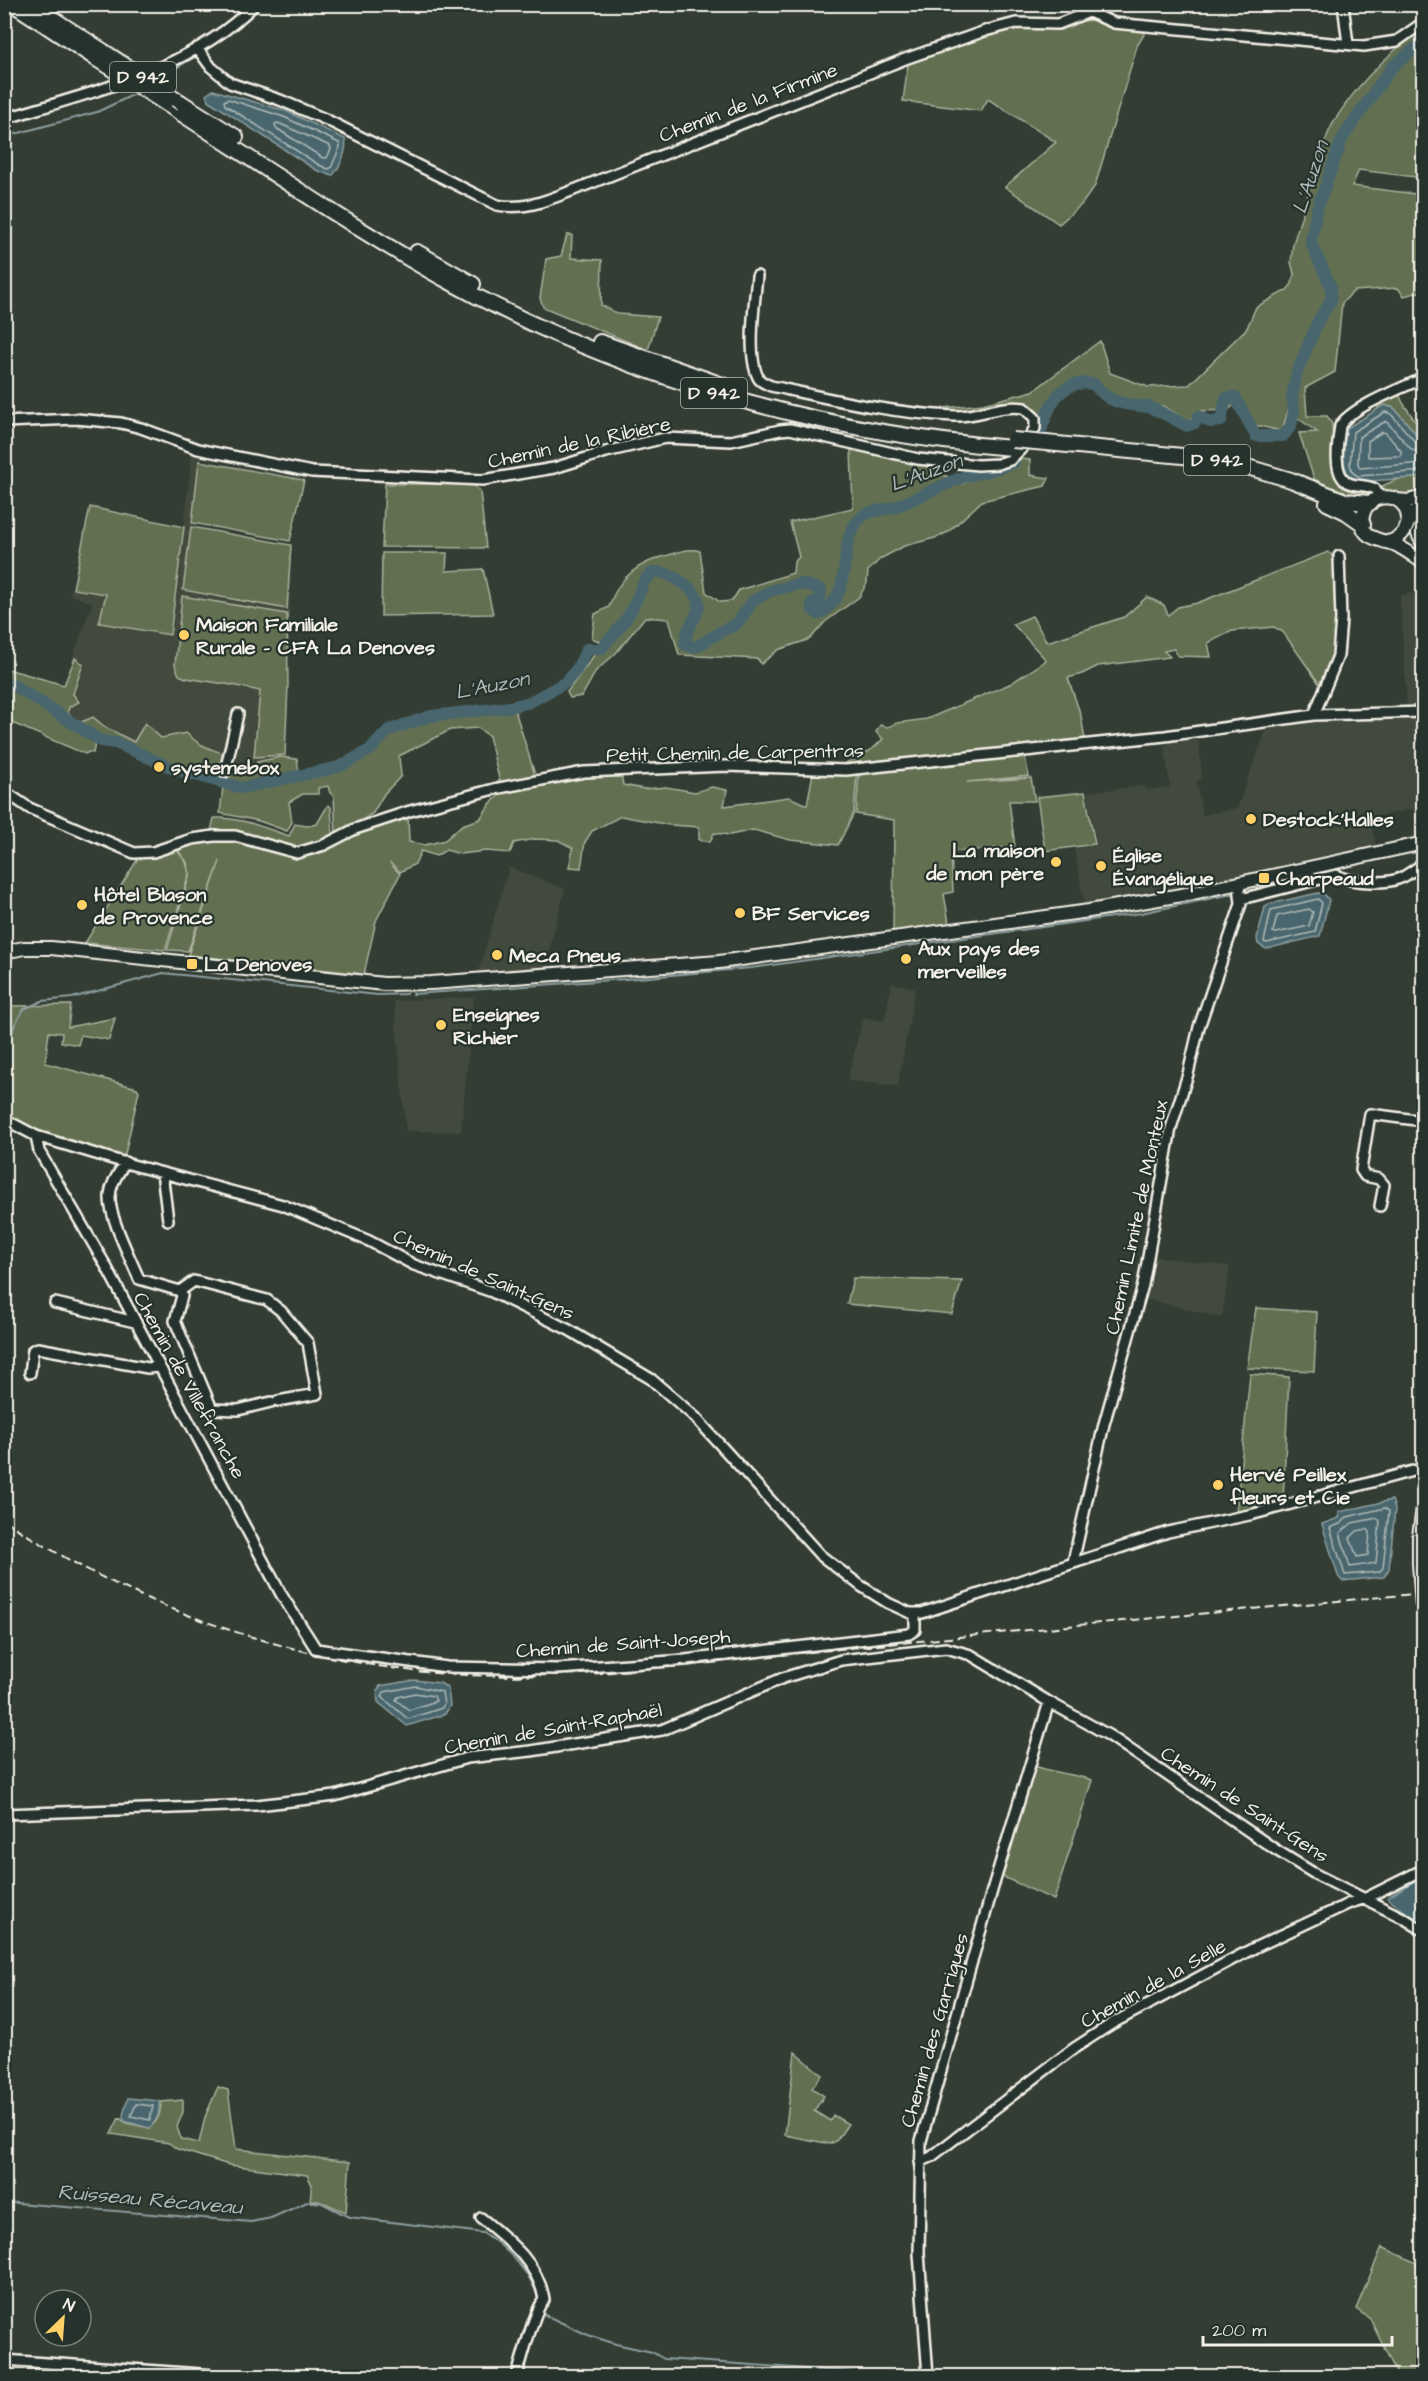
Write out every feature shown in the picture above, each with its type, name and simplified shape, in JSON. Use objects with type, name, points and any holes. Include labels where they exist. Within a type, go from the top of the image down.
[{"type":"highway","name":"D 942","points":[[13,4],[182,103],[441,266],[491,293],[582,335],[713,383],[807,408],[902,428],[1012,444]]},
{"type":"highway","name":"D 942","points":[[30,4],[165,103],[436,274],[518,316],[628,364],[723,395],[809,418],[901,436],[1193,457],[1234,463],[1291,480],[1345,501],[1375,500]]},
{"type":"highway","name":"D 942","points":[[1056,448],[1233,472],[1289,488],[1335,506],[1363,524]]},
{"type":"main road","points":[[1424,497],[1407,501],[1388,497],[1375,500],[1363,514],[1366,533],[1375,540],[1388,542],[1405,550],[1424,563]]},
{"type":"main road","points":[[1397,500],[1408,514],[1407,526],[1414,543],[1424,553]]},
{"type":"main road","points":[[1388,542],[1397,540],[1421,512]]},
{"type":"main road","points":[[1421,512],[1418,534],[1424,546]]},
{"type":"main road","points":[[4,952],[24,948],[51,948],[357,982],[431,983],[719,962],[1153,901],[1424,843]]},
{"type":"main road","points":[[1423,1611],[1419,1536],[1424,1501]]},
{"type":"street","points":[[4,119],[115,84],[169,62],[197,48],[255,4]]},
{"type":"street","points":[[1343,4],[1348,44]]},
{"type":"street","name":"Chemin de la Firmine","points":[[197,48],[211,67],[230,83],[320,117],[497,205],[518,208],[579,188],[905,59],[1000,26],[1016,23],[1058,24],[1087,8],[1114,22],[1364,46],[1397,40],[1424,22]]},
{"type":"street","name":"Chemin de la Ribière","points":[[4,422],[76,418],[121,423],[198,449],[312,472],[483,480],[554,468],[664,438],[731,441],[790,429],[918,459],[978,465],[998,464],[1010,460],[1032,434],[1035,428],[1035,418],[1024,408],[1015,406],[957,416],[831,398],[764,383],[759,378],[751,343],[757,276]]},
{"type":"street","points":[[1375,500],[1375,489],[1352,484],[1341,476],[1338,467],[1340,426],[1352,414],[1377,398],[1424,378]]},
{"type":"street","points":[[1314,715],[1338,656],[1341,619],[1339,556]]},
{"type":"street","name":"Petit Chemin de Carpentras","points":[[4,790],[29,808],[134,853],[153,852],[192,839],[235,836],[297,853],[324,845],[355,829],[410,811],[494,789],[584,772],[726,766],[846,770],[1165,736],[1314,715],[1424,712]]},
{"type":"street","points":[[225,772],[238,714]]},
{"type":"street","points":[[1242,896],[1245,898],[1336,875],[1346,880],[1361,882],[1400,878],[1424,863]]},
{"type":"street","name":"Chemin Limite de Monteux","points":[[1073,1562],[1104,1424],[1145,1276],[1171,1128],[1188,1074],[1199,1027],[1241,904],[1239,883]]},
{"type":"street","points":[[1380,1206],[1384,1185],[1379,1179],[1365,1176],[1361,1170],[1370,1114],[1424,1121]]},
{"type":"street","name":"Chemin de Saint-Gens","points":[[4,1119],[36,1136],[283,1205],[369,1241],[414,1265],[492,1292],[604,1349],[651,1379],[695,1417],[820,1555],[870,1592],[904,1611],[915,1614]]},
{"type":"street","name":"Chemin de Villefranche","points":[[36,1136],[39,1151],[106,1266],[281,1594],[316,1649]]},
{"type":"street","points":[[125,1162],[112,1184],[110,1198],[114,1218],[139,1279],[180,1291]]},
{"type":"street","points":[[162,1173],[168,1220]]},
{"type":"street","points":[[194,1281],[267,1300],[281,1311],[308,1343],[317,1395],[238,1410],[212,1409],[175,1321],[182,1296],[180,1291],[194,1281]]},
{"type":"street","points":[[55,1303],[135,1322]]},
{"type":"street","points":[[30,1373],[33,1350],[38,1348],[148,1368],[158,1367]]},
{"type":"street","points":[[915,1614],[1168,1532],[1254,1514],[1424,1468]]},
{"type":"street","name":"Chemin de Saint-Joseph","points":[[316,1649],[456,1668],[558,1669],[685,1660],[909,1634],[915,1630],[915,1614]]},
{"type":"street","name":"Chemin de Saint-Raphaël","points":[[4,1814],[257,1804],[335,1796],[467,1758],[531,1751],[663,1730],[783,1678],[841,1660],[917,1651],[946,1648],[964,1653],[1049,1702]]},
{"type":"street","name":"Chemin de Saint-Gens","points":[[1049,1702],[1110,1736],[1276,1850],[1315,1874],[1405,1918],[1424,1931]]},
{"type":"street","name":"Chemin des Garrigues","points":[[928,2375],[919,2253],[921,2141],[993,1887],[1049,1702]]},
{"type":"street","name":"Chemin de la Selle","points":[[920,2162],[931,2157],[1073,2049],[1113,2023],[1254,1948],[1350,1903],[1366,1898],[1424,1869]]},
{"type":"street","points":[[481,2218],[526,2259],[536,2273],[543,2291],[544,2300],[536,2316],[517,2376]]},
{"type":"street","points":[[4,2360],[229,2376]]},
{"type":"shaded area","name":"Maison Familiale Rurale - CFA La Denoves","points":[[193,442],[203,444],[192,526],[291,545],[286,757],[252,774],[228,773],[221,751],[203,745],[186,733],[161,738],[145,723],[134,743],[105,727],[93,717],[79,723],[68,713],[83,665],[73,657],[92,603],[70,595],[90,507],[184,527]]},
{"type":"shaded area","points":[[1423,590],[1423,708],[1407,708],[1400,596]]},
{"type":"shaded area","points":[[1423,715],[1423,837],[1412,841],[1416,823],[1413,809],[1369,818],[1377,848],[1280,869],[1159,889],[1160,895],[1085,906],[1074,849],[1097,845],[1087,792],[1145,786],[1146,790],[1170,787],[1164,745],[1167,745],[1170,738],[1198,735],[1202,778],[1196,783],[1203,815],[1237,808],[1269,723],[1302,718]]},
{"type":"shaded area","points":[[509,867],[565,889],[544,970],[477,976]]},
{"type":"shaded area","points":[[892,983],[915,988],[898,1086],[847,1081],[863,1017],[884,1021]]},
{"type":"shaded area","points":[[474,997],[461,1132],[406,1131],[394,1001]]},
{"type":"shaded area","points":[[1151,1256],[1230,1266],[1222,1318],[1142,1298]]},
{"type":"green space","points":[[1094,20],[1109,26],[1146,31],[1137,46],[1095,186],[1081,205],[1059,224],[1005,187],[1056,142],[988,99],[981,111],[903,101],[908,64],[979,37],[1014,27],[1068,28],[1082,21]]},
{"type":"green space","points":[[1423,27],[1423,178],[1359,170],[1352,186],[1423,195],[1423,291],[1404,296],[1398,288],[1354,291],[1342,303],[1335,372],[1305,388],[1307,416],[1327,416],[1332,424],[1335,467],[1340,481],[1354,488],[1368,489],[1370,492],[1366,498],[1351,498],[1314,479],[1299,433],[1317,432],[1288,411],[1282,431],[1254,425],[1239,401],[1228,410],[1199,411],[1188,421],[1163,406],[1120,401],[1094,382],[1084,380],[1063,386],[1053,394],[1040,423],[1033,409],[1025,405],[956,413],[943,408],[983,404],[1033,391],[1100,341],[1110,373],[1148,387],[1189,385],[1247,328],[1256,307],[1287,290],[1292,284],[1293,244],[1322,149],[1332,125],[1351,97],[1373,72]]},
{"type":"green space","points":[[567,235],[572,235],[571,258],[602,260],[601,305],[618,314],[658,317],[648,350],[543,307],[540,298],[546,259],[561,256]]},
{"type":"green space","points":[[1398,392],[1420,428],[1423,427],[1423,442],[1394,408],[1384,405],[1378,409],[1378,401]]},
{"type":"green space","points":[[855,447],[914,460],[962,484],[1021,459],[1030,460],[1030,475],[1049,478],[1045,486],[982,501],[948,532],[904,546],[880,559],[868,571],[867,583],[859,597],[825,622],[810,639],[778,650],[761,664],[758,659],[679,655],[669,619],[645,617],[616,653],[596,671],[582,696],[570,698],[567,692],[603,643],[592,638],[595,614],[609,607],[613,596],[625,578],[641,566],[661,557],[686,550],[700,551],[706,592],[720,602],[732,601],[739,590],[793,573],[794,562],[799,557],[790,522],[853,508],[851,449]]},
{"type":"green space","points":[[199,461],[304,480],[290,541],[192,523]]},
{"type":"green space","points":[[1423,477],[1423,491],[1421,492],[1395,494],[1382,486],[1398,479]]},
{"type":"green space","points":[[385,484],[472,484],[480,491],[486,548],[382,547]]},
{"type":"green space","points":[[90,507],[184,527],[170,635],[99,623],[106,594],[73,589]]},
{"type":"green space","points":[[191,527],[291,545],[287,609],[183,590]]},
{"type":"green space","points":[[1328,552],[1335,557],[1336,659],[1321,686],[1283,632],[1274,627],[1232,631],[1208,643],[1211,657],[1178,656],[1174,649],[1164,651],[1170,657],[1098,666],[1068,678],[1081,716],[1085,740],[1024,753],[1029,776],[967,782],[1031,778],[1035,801],[1009,801],[1015,847],[951,852],[953,892],[944,894],[949,923],[893,934],[894,820],[856,814],[859,773],[837,767],[862,756],[878,744],[883,739],[876,732],[880,725],[888,727],[897,723],[927,719],[1012,683],[1042,663],[1046,660],[1013,624],[1032,616],[1047,642],[1124,617],[1147,597],[1164,605],[1168,615],[1178,607],[1197,603]]},
{"type":"green space","points":[[382,553],[447,553],[446,571],[483,569],[493,614],[381,616]]},
{"type":"green space","points":[[182,596],[287,614],[288,684],[285,755],[254,757],[260,691],[179,675],[175,665]]},
{"type":"green space","points":[[75,658],[83,664],[73,694],[79,702],[69,707],[68,713],[79,723],[93,717],[105,727],[134,742],[145,723],[161,738],[186,733],[200,744],[222,753],[229,773],[251,774],[257,762],[280,757],[297,759],[300,779],[340,770],[372,753],[390,733],[432,719],[514,707],[535,775],[500,783],[489,736],[478,728],[450,730],[399,756],[401,776],[384,794],[373,813],[336,837],[334,796],[330,793],[328,786],[318,788],[318,794],[303,794],[289,802],[292,822],[287,831],[259,821],[220,813],[223,786],[177,772],[117,744],[107,746],[100,742],[95,744],[93,753],[85,754],[5,720],[4,668],[64,685]]},
{"type":"green space","points":[[621,773],[623,785],[644,789],[666,787],[695,792],[712,787],[727,790],[724,806],[789,797],[807,805],[813,773],[857,773],[854,813],[838,845],[790,840],[754,830],[730,835],[714,833],[710,842],[699,840],[699,827],[670,825],[621,816],[592,831],[585,842],[581,868],[569,867],[573,848],[558,840],[534,839],[514,843],[510,853],[486,851],[460,854],[446,850],[436,856],[421,851],[415,864],[400,872],[390,863],[400,874],[376,921],[364,974],[188,955],[220,861],[188,951],[167,950],[190,874],[187,862],[177,849],[195,842],[212,840],[228,841],[290,856],[315,855],[374,825],[408,815],[409,842],[425,845],[445,840],[462,825],[480,819],[502,792],[557,779]]},
{"type":"green space","points":[[1085,792],[1095,844],[1045,851],[1037,797]]},
{"type":"green space","points":[[328,805],[331,807],[333,839],[308,848],[240,834],[211,831],[214,818],[224,818],[289,836],[295,824],[307,826],[317,824]]},
{"type":"green space","points":[[176,849],[186,862],[189,874],[165,950],[85,943],[139,857],[158,856]]},
{"type":"green space","points":[[71,1005],[68,1027],[115,1018],[109,1040],[81,1035],[78,1045],[61,1042],[62,1033],[49,1032],[45,1063],[137,1088],[139,1091],[123,1156],[38,1131],[5,1115],[5,1080],[8,1065],[5,1074],[5,1029],[11,1006]]},
{"type":"green space","points":[[853,1278],[962,1281],[952,1314],[847,1304]]},
{"type":"green space","points":[[1256,1308],[1317,1312],[1314,1371],[1247,1368]]},
{"type":"green space","points":[[1250,1374],[1289,1377],[1283,1500],[1236,1513]]},
{"type":"green space","points":[[1035,1766],[1092,1780],[1054,1900],[999,1875]]},
{"type":"green space","points":[[795,2052],[822,2075],[812,2088],[824,2096],[814,2111],[830,2121],[833,2115],[848,2124],[837,2140],[830,2144],[785,2135]]},
{"type":"green space","points":[[218,2087],[228,2090],[236,2149],[350,2162],[346,2212],[310,2200],[312,2185],[307,2175],[229,2165],[177,2149],[169,2143],[111,2134],[119,2118],[127,2123],[149,2128],[158,2117],[161,2102],[183,2100],[183,2112],[177,2127],[181,2139],[199,2143],[205,2117]]},
{"type":"green space","points":[[1382,2247],[1423,2266],[1423,2376],[1398,2376],[1370,2319],[1356,2309]]},
{"type":"water","points":[[213,90],[286,111],[345,139],[343,158],[338,168],[332,176],[316,170],[209,101],[206,95]]},
{"type":"water","points":[[1384,405],[1394,408],[1423,442],[1423,477],[1357,482],[1347,473],[1344,442],[1347,428]]},
{"type":"water","points":[[1318,893],[1324,894],[1329,900],[1320,936],[1266,949],[1258,944],[1257,938],[1265,907],[1269,904]]},
{"type":"water","points":[[1392,1500],[1395,1509],[1389,1569],[1384,1577],[1342,1581],[1338,1576],[1322,1524],[1339,1518],[1339,1512]]},
{"type":"water","points":[[415,1680],[440,1683],[448,1688],[450,1706],[445,1714],[407,1726],[378,1702],[377,1691],[380,1686]]},
{"type":"water","points":[[1423,1877],[1423,1923],[1387,1898]]},
{"type":"water","points":[[128,2098],[159,2101],[158,2116],[149,2128],[124,2121],[123,2115]]},
{"type":"waterway","points":[[205,51],[240,26],[251,13]]},
{"type":"waterway","name":"L'Auzon","points":[[1040,433],[1047,413],[1057,396],[1072,385],[1082,383],[1094,384],[1112,400],[1151,408],[1187,426],[1195,423],[1199,416],[1210,422],[1221,421],[1226,398],[1235,397],[1256,436],[1283,436],[1291,426],[1294,410],[1292,396],[1297,372],[1319,319],[1331,301],[1331,287],[1311,243],[1316,212],[1342,139],[1391,68],[1424,41]]},
{"type":"waterway","points":[[155,80],[197,56]]},
{"type":"waterway","points":[[4,137],[97,112],[139,92]]},
{"type":"waterway","name":"L'Auzon","points":[[4,682],[13,685],[101,741],[116,743],[174,769],[242,788],[339,767],[370,750],[389,730],[431,716],[510,707],[530,702],[566,682],[577,669],[587,649],[601,649],[622,625],[642,586],[652,573],[659,572],[669,575],[688,587],[698,599],[697,613],[689,628],[685,644],[692,647],[736,625],[753,601],[770,591],[799,584],[821,590],[820,599],[812,603],[812,609],[819,614],[839,593],[849,539],[853,527],[862,517],[893,508],[961,478],[1014,462]]},
{"type":"waterway","points":[[1243,893],[1325,873]]},
{"type":"waterway","points":[[413,994],[751,968],[1141,913],[1237,893]]},
{"type":"waterway","points":[[87,945],[328,972]]},
{"type":"waterway","points":[[4,1056],[15,1024],[24,1009],[42,1001],[72,998],[163,973],[378,995],[406,994]]},
{"type":"waterway","points":[[373,977],[400,978]]},
{"type":"waterway","name":"Ruisseau Récaveau","points":[[4,2202],[251,2222],[271,2218],[307,2202],[322,2203],[349,2217],[483,2233],[500,2245],[517,2262],[531,2281],[538,2300]]},
{"type":"waterway","name":"Ruisseau Récaveau","points":[[541,2309],[545,2315],[588,2335],[652,2352],[664,2359],[912,2376]]},
{"type":"railway","points":[[4,1520],[99,1576],[201,1620],[307,1652],[361,1663],[462,1675],[531,1676],[602,1673],[1424,1593]]},
{"type":"place","name":"Maison Familiale Rurale - CFA La Denoves","points":[[184,635]]},
{"type":"place","name":"systemebox","points":[[159,767]]},
{"type":"place","name":"Destock'Halles","points":[[1251,819]]},
{"type":"place","name":"La maison de mon père","points":[[1056,862]]},
{"type":"place","name":"Église Évangélique","points":[[1101,866]]},
{"type":"place","name":"Charpeaud","points":[[1264,878]]},
{"type":"place","name":"Hôtel Blason de Provence","points":[[82,905]]},
{"type":"place","name":"BF Services","points":[[740,913]]},
{"type":"place","name":"Meca Pneus","points":[[497,955]]},
{"type":"place","name":"Aux pays des merveilles","points":[[906,959]]},
{"type":"place","name":"La Denoves","points":[[192,964]]},
{"type":"place","name":"Enseignes Richier","points":[[441,1025]]},
{"type":"place","name":"Hervé Peillex fleurs et Cie","points":[[1218,1485]]}]
